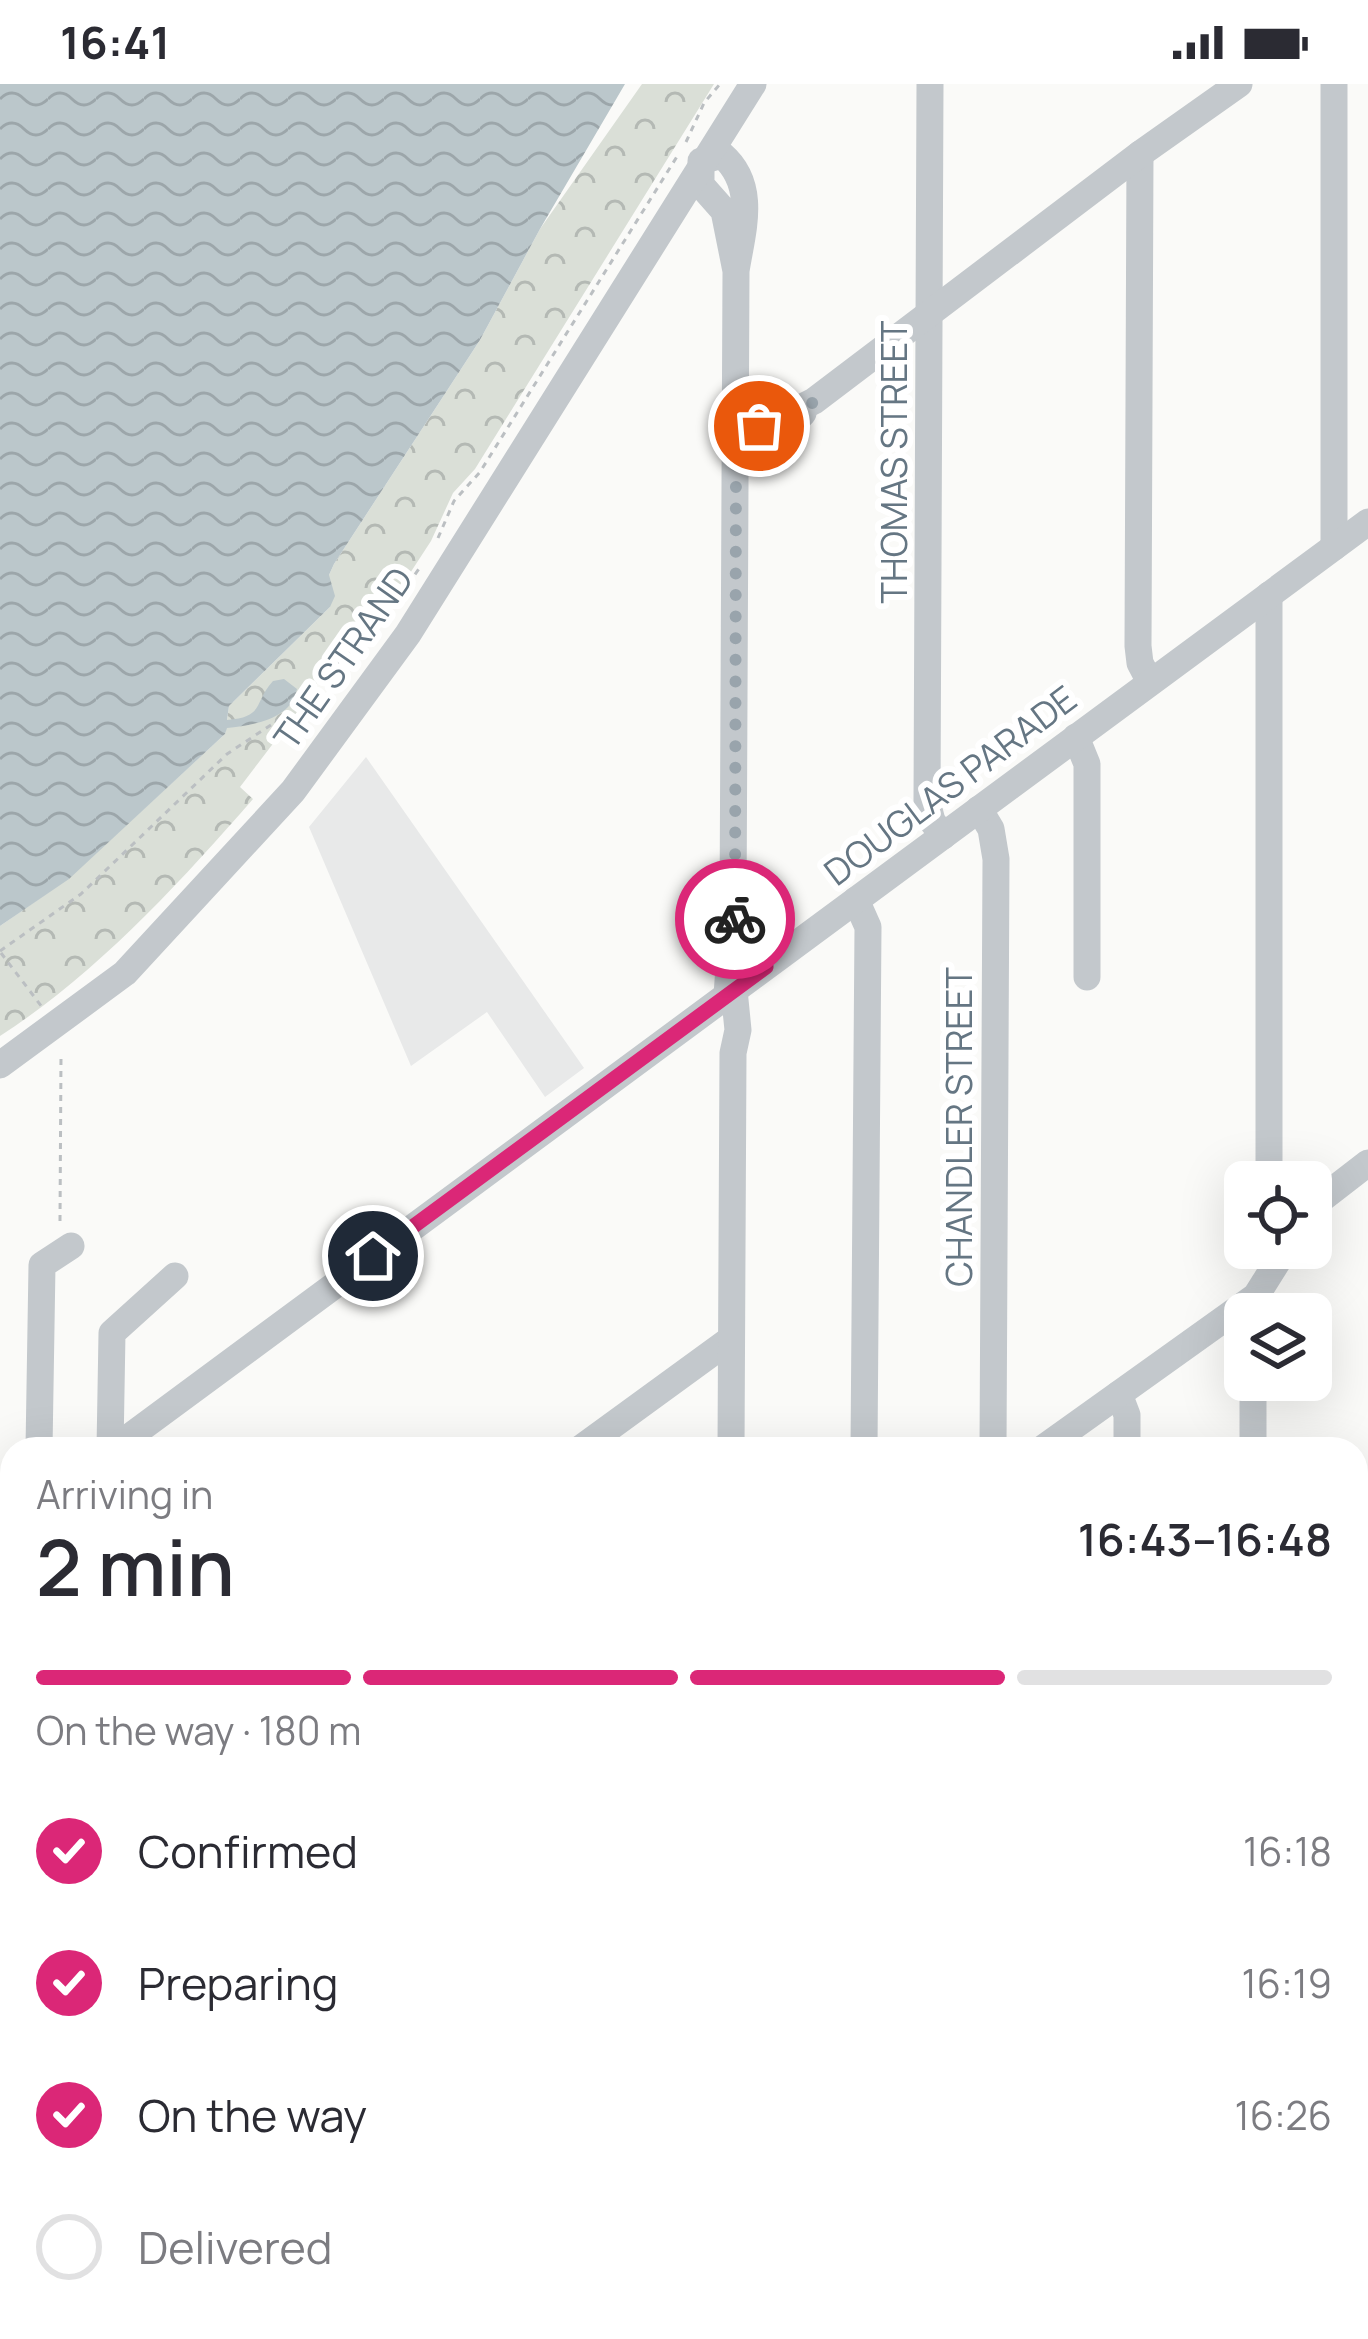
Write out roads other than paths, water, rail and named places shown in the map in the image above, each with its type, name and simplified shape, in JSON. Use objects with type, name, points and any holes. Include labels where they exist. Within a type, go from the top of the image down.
[{"type":"street","name":"THE STRAND","points":[[708,167],[753,84]]},
{"type":"street","name":"THE STRAND","points":[[0,1065],[125,973],[292,791],[408,634],[665,226],[748,116],[763,84]]},
{"type":"street","name":"THOMAS STREET","points":[[930,84],[927,802],[943,836]]},
{"type":"street","points":[[736,440],[773,444],[814,401],[1239,84]]},
{"type":"street","points":[[1334,84],[1334,547]]},
{"type":"street","points":[[1140,154],[1138,652],[1150,682]]},
{"type":"street","points":[[708,167],[736,169],[745,195],[736,272],[731,992],[738,1030],[733,1053],[730,1437]]},
{"type":"street","name":"DOUGLAS PARADE","points":[[127,1437],[1368,522]]},
{"type":"street","points":[[1269,1161],[1270,595]]},
{"type":"street","points":[[1076,737],[1087,764],[1087,977]]},
{"type":"street","name":"CHANDLER STREET","points":[[979,809],[992,833],[995,859],[993,1437]]},
{"type":"street","points":[[856,900],[868,927],[864,1437]]},
{"type":"street","points":[[734,912],[742,945],[766,967]]},
{"type":"street","points":[[704,1012],[733,1053]]},
{"type":"street","points":[[1332,1191],[1368,1163]]},
{"type":"street","points":[[39,1437],[42,1265],[66,1250]]},
{"type":"street","points":[[111,1437],[112,1333],[175,1276]]},
{"type":"street","points":[[1059,1437],[1224,1324]]},
{"type":"street","points":[[596,1437],[731,1339]]},
{"type":"street","points":[[1119,1394],[1127,1415],[1127,1437]]},
{"type":"street","points":[[1253,1401],[1253,1437]]},
{"type":"water","points":[[0,84],[625,84],[480,340],[334,564],[329,575],[335,596],[330,607],[229,706],[227,720],[253,712],[273,681],[284,679],[297,689],[294,699],[280,714],[227,728],[69,879],[0,926]]}]
